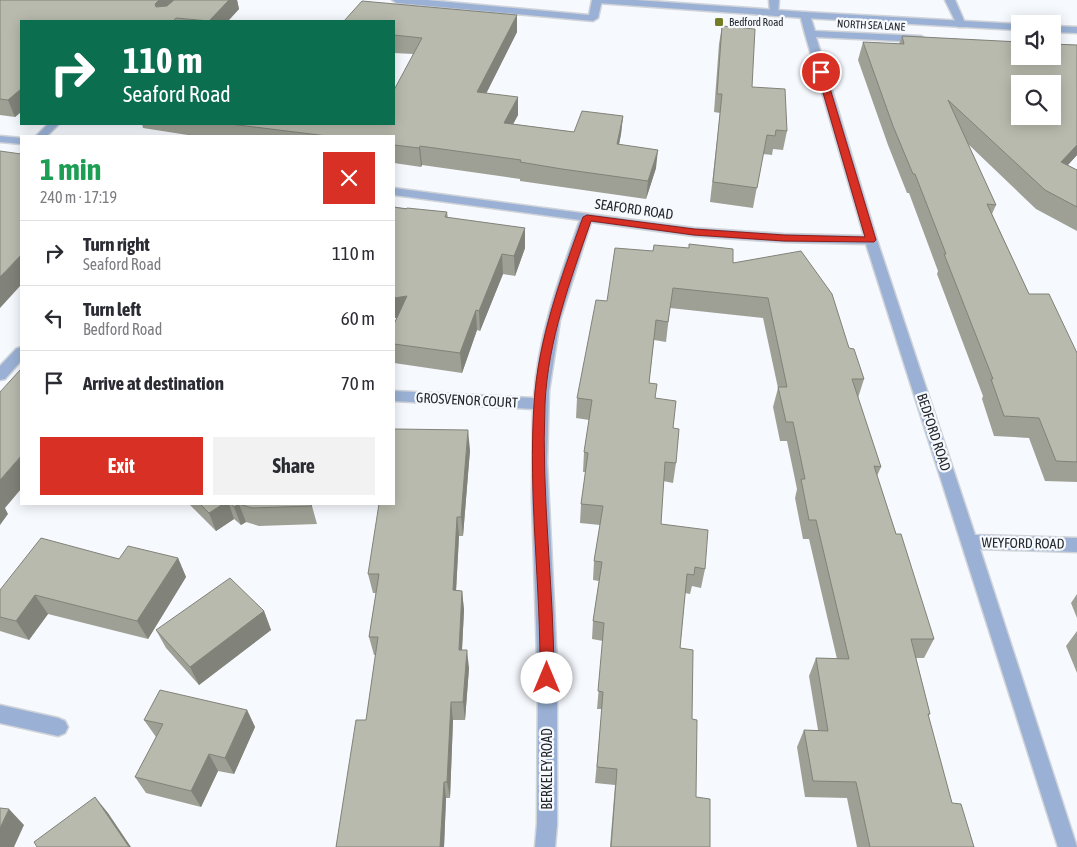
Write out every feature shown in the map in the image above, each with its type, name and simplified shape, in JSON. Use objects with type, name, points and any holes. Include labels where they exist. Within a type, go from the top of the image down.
[{"type":"street","name":"NORTH SEA LANE","points":[[397,0],[593,18],[598,0],[658,2],[775,13],[1011,27]]},
{"type":"street","points":[[774,0],[775,13]]},
{"type":"street","points":[[950,0],[961,25]]},
{"type":"street","name":"BEDFORD ROAD","points":[[805,15],[871,240],[1068,847]]},
{"type":"street","points":[[1061,29],[1077,30]]},
{"type":"street","name":"NORTH SEA LANE","points":[[810,34],[934,40]]},
{"type":"street","points":[[42,135],[53,125]]},
{"type":"street","points":[[0,139],[20,141]]},
{"type":"street","name":"SEAFORD ROAD","points":[[395,190],[694,232],[784,238],[871,240]]},
{"type":"street","name":"BERKELEY ROAD","points":[[545,847],[547,824],[547,642],[540,510],[540,404],[546,353],[558,302],[587,217]]},
{"type":"street","points":[[1,374],[20,353]]},
{"type":"street","name":"GROSVENOR COURT","points":[[395,396],[540,404]]},
{"type":"street","name":"WEYFORD ROAD","points":[[970,542],[1077,545]]},
{"type":"street","points":[[0,714],[58,727]]},
{"type":"building","points":[[0,0],[159,0],[155,4],[156,7],[167,6],[174,0],[229,0],[210,20],[176,18],[174,20],[20,20],[20,90],[8,100],[0,99]]},
{"type":"building","points":[[362,1],[517,15],[477,92],[518,97],[504,123],[574,132],[582,111],[623,116],[617,144],[658,150],[648,181],[520,162],[521,160],[420,146],[419,148],[395,145],[395,135],[319,135],[238,125],[395,125],[395,88],[422,38],[395,35],[395,20],[345,20]]},
{"type":"building","points":[[722,26],[755,29],[752,87],[785,89],[787,131],[776,130],[775,136],[767,135],[757,188],[713,182],[722,94],[717,94]]},
{"type":"building","points":[[902,36],[1011,42],[1011,65],[1061,65],[1061,44],[1077,45],[1077,145],[1061,162],[1077,170],[1077,207],[1045,190],[948,100],[996,205],[987,204],[1029,294],[1049,294],[1077,353],[1077,462],[1056,461],[1039,418],[1004,416],[991,379],[993,379],[944,254],[946,254],[915,174],[913,174],[893,126],[863,42],[904,44]]},
{"type":"building","points":[[0,151],[20,154],[20,256],[0,277]]},
{"type":"building","points":[[395,207],[447,212],[445,217],[525,228],[514,256],[502,254],[479,311],[476,310],[460,353],[395,344],[395,322],[407,296],[395,298]]},
{"type":"building","points":[[689,244],[733,249],[733,263],[801,251],[832,294],[849,348],[854,349],[864,379],[852,379],[881,467],[874,466],[896,534],[901,534],[934,639],[911,639],[930,714],[928,714],[952,803],[961,804],[974,847],[870,847],[856,782],[813,781],[804,730],[828,731],[816,658],[849,659],[816,520],[809,520],[801,479],[805,479],[793,422],[786,422],[778,387],[787,387],[768,298],[673,288],[668,322],[656,320],[649,383],[657,384],[655,398],[676,401],[673,428],[679,429],[676,463],[665,462],[661,524],[708,530],[705,569],[695,567],[694,575],[687,574],[680,648],[693,650],[692,719],[697,720],[696,797],[710,799],[710,847],[611,847],[617,769],[597,767],[603,692],[598,691],[604,623],[593,621],[602,562],[594,561],[603,506],[581,504],[588,453],[584,452],[592,400],[577,398],[596,300],[607,301],[615,248],[653,251],[654,245],[689,248]]},
{"type":"building","points":[[20,370],[20,457],[0,480],[0,392]]},
{"type":"building","points":[[395,429],[468,430],[461,517],[457,517],[453,590],[462,591],[459,650],[467,650],[463,702],[451,702],[447,782],[444,782],[440,847],[336,847],[356,720],[366,720],[378,637],[369,637],[379,574],[368,574],[379,505],[395,505]]},
{"type":"building","points":[[201,505],[221,505],[209,513]]},
{"type":"building","points":[[242,505],[312,506],[252,508]]},
{"type":"building","points":[[41,538],[119,559],[128,546],[178,558],[137,621],[35,595],[16,621],[0,617],[0,590]]},
{"type":"building","points":[[230,578],[264,611],[190,667],[156,630]]},
{"type":"building","points":[[160,690],[247,710],[225,758],[209,754],[191,791],[135,777],[163,724],[144,720]]},
{"type":"building","points":[[95,797],[129,847],[37,847],[34,842]]},
{"type":"building","points":[[0,808],[9,809],[0,828]]},
{"type":"place","name":"Bedford Road","points":[[719,22]]},
{"type":"route","points":[[547,678],[540,510],[540,404],[546,353],[558,302],[587,217],[694,232],[784,238],[871,240],[821,72]]}]
